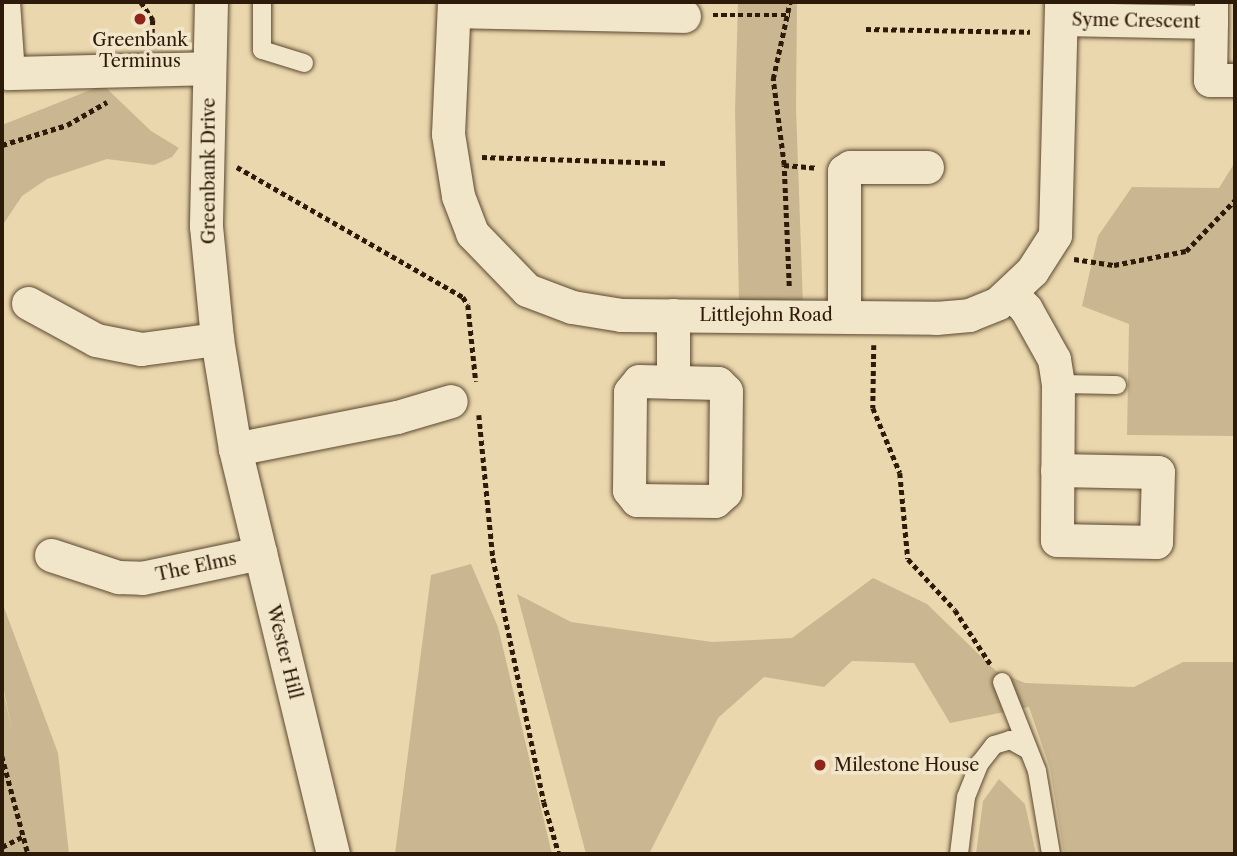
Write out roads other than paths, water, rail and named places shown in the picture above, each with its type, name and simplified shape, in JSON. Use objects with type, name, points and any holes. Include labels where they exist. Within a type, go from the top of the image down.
[{"type":"street","points":[[3,2],[8,74],[209,68]]},
{"type":"street","name":"Greenbank Drive","points":[[211,2],[206,226],[217,339]]},
{"type":"street","points":[[454,7],[684,16]]},
{"type":"street","name":"Littlejohn Road","points":[[454,7],[450,156],[471,233],[527,290],[572,307],[621,314],[673,315],[969,315],[1011,293],[1046,254],[1055,235],[1059,203],[1061,18]]},
{"type":"street","name":"Syme Crescent","points":[[1061,18],[1211,12],[1210,79],[1235,80]]},
{"type":"street","points":[[859,316],[844,171],[850,167],[927,167]]},
{"type":"street","points":[[1011,293],[1042,335],[1058,384],[1058,470]]},
{"type":"street","points":[[28,303],[96,340],[141,349],[217,339]]},
{"type":"street","points":[[673,315],[673,382]]},
{"type":"street","name":"Wester Hill","points":[[217,339],[235,449],[333,854]]},
{"type":"street","points":[[235,449],[397,417],[469,399]]},
{"type":"street","name":"The Elms","points":[[51,555],[118,577],[142,578],[260,553]]},
{"type":"lane","points":[[262,2],[262,50],[304,63]]},
{"type":"lane","points":[[1058,384],[1117,385]]},
{"type":"lane","points":[[1002,682],[1026,749],[1037,771],[1051,854]]},
{"type":"lane","points":[[958,854],[966,797],[980,763],[994,745],[1010,740],[1026,749]]},
{"type":"place","name":"Greenbank Terminus","points":[[140,19]]},
{"type":"place","name":"Milestone House","points":[[820,765]]}]
